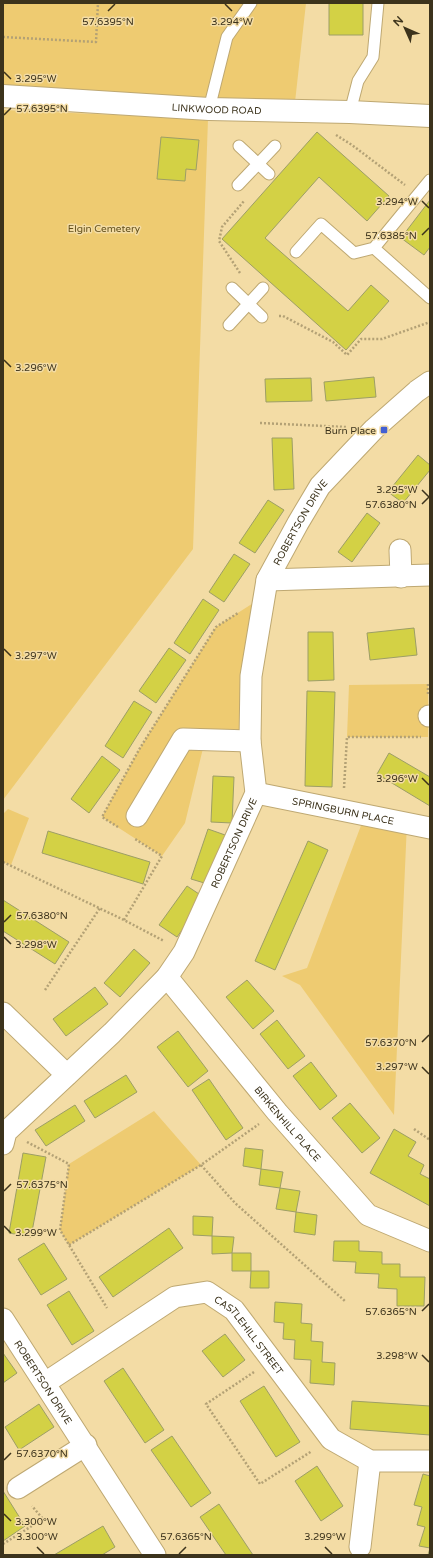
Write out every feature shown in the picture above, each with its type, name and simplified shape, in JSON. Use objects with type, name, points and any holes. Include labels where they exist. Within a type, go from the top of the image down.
[{"type":"street","name":"LINKWOOD ROAD","points":[[3,96],[209,109],[350,112],[430,116]]},
{"type":"street","name":"ROBERTSON DRIVE","points":[[5,1138],[167,977],[184,952],[256,793],[250,741],[252,676],[267,580],[320,486],[374,429],[417,391],[430,382]]},
{"type":"street","points":[[400,550],[401,576]]},
{"type":"street","points":[[267,580],[430,575]]},
{"type":"street","points":[[137,816],[183,739],[250,741]]},
{"type":"street","name":"SPRINGBURN PLACE","points":[[256,793],[430,828]]},
{"type":"street","name":"BIRKENHILL PLACE","points":[[167,977],[277,1112],[368,1215],[430,1241]]},
{"type":"street","points":[[3,1013],[67,1075]]},
{"type":"street","name":"CASTLEHILL STREET","points":[[45,1383],[175,1297],[207,1292],[234,1310],[330,1438],[370,1461],[430,1461]]},
{"type":"street","name":"ROBERTSON DRIVE","points":[[3,1319],[86,1445],[155,1555]]},
{"type":"street","points":[[18,1488],[86,1445]]},
{"type":"street","points":[[360,1547],[370,1461]]},
{"type":"lane","points":[[209,109],[227,37],[251,3]]},
{"type":"lane","points":[[350,112],[358,81],[373,57],[378,3]]},
{"type":"lane","points":[[239,146],[269,174]]},
{"type":"lane","points":[[238,185],[275,146]]},
{"type":"lane","points":[[296,252],[321,224],[354,253],[374,248],[430,180]]},
{"type":"lane","points":[[374,248],[430,298]]},
{"type":"lane","points":[[232,288],[262,317]]},
{"type":"lane","points":[[229,326],[263,288]]},
{"type":"path","points":[[3,37],[96,42],[98,3]]},
{"type":"path","points":[[334,134],[352,145],[418,195]]},
{"type":"path","points":[[232,288],[241,275],[219,241],[222,226],[269,174]]},
{"type":"path","points":[[262,317],[283,316],[333,342],[347,355],[361,339],[382,339],[430,322]]},
{"type":"path","points":[[260,423],[374,429]]},
{"type":"path","points":[[343,810],[347,737],[428,737],[428,684]]},
{"type":"path","points":[[3,862],[100,908],[184,952]]},
{"type":"path","points":[[44,990],[100,908]]},
{"type":"path","points":[[69,1246],[201,1165],[277,1112]]},
{"type":"path","points":[[414,1129],[430,1140]]},
{"type":"path","points":[[5,1138],[69,1164],[60,1230],[107,1308]]},
{"type":"path","points":[[201,1165],[235,1203],[346,1302]]},
{"type":"path","points":[[272,1360],[206,1404],[260,1484],[330,1438]]},
{"type":"green space","points":[[3,3],[306,3],[294,111],[3,96]]},
{"type":"green space","name":"Elgin Cemetery","points":[[3,110],[208,119],[193,549],[3,800]]},
{"type":"green space","points":[[264,596],[250,741],[205,740],[185,823],[162,856],[102,817],[140,748],[216,627]]},
{"type":"green space","points":[[428,684],[428,737],[347,737],[349,685]]},
{"type":"green space","points":[[8,809],[29,818],[11,865],[3,862],[3,814]]},
{"type":"green space","points":[[365,815],[407,823],[394,1115],[300,985],[282,976],[307,968]]},
{"type":"green space","points":[[154,1111],[201,1165],[69,1245],[60,1230],[69,1164]]},
{"type":"building","points":[[329,3],[363,3],[363,35],[329,35]]},
{"type":"building","points":[[317,132],[389,196],[367,221],[319,177],[265,238],[348,311],[371,285],[389,301],[346,350],[222,239]]},
{"type":"building","points":[[161,137],[199,140],[196,170],[186,169],[185,181],[157,179]]},
{"type":"building","points":[[430,200],[430,247],[424,255],[401,238]]},
{"type":"building","points":[[374,377],[376,397],[326,401],[324,382]]},
{"type":"building","points":[[311,378],[312,401],[266,402],[265,379]]},
{"type":"building","points":[[272,438],[292,438],[294,489],[274,490]]},
{"type":"building","points":[[418,455],[430,465],[430,470],[403,503],[388,492]]},
{"type":"building","points":[[268,500],[284,510],[255,553],[239,543]]},
{"type":"building","points":[[367,513],[380,523],[352,562],[338,552]]},
{"type":"building","points":[[234,554],[250,564],[224,602],[209,592]]},
{"type":"building","points":[[203,599],[219,610],[190,654],[174,643]]},
{"type":"building","points":[[414,628],[417,655],[370,660],[367,633]]},
{"type":"building","points":[[308,632],[333,632],[334,680],[308,681]]},
{"type":"building","points":[[169,648],[186,660],[156,703],[139,691]]},
{"type":"building","points":[[307,691],[335,692],[332,787],[305,786]]},
{"type":"building","points":[[134,701],[152,712],[123,758],[105,746]]},
{"type":"building","points":[[389,753],[430,777],[430,806],[377,774]]},
{"type":"building","points":[[102,756],[120,770],[89,813],[71,799]]},
{"type":"building","points":[[213,776],[234,777],[232,823],[211,822]]},
{"type":"building","points":[[208,829],[228,836],[211,885],[191,879]]},
{"type":"building","points":[[48,831],[150,862],[143,884],[42,853]]},
{"type":"building","points":[[308,841],[328,850],[275,970],[255,961]]},
{"type":"building","points":[[187,886],[205,898],[177,937],[159,925]]},
{"type":"building","points":[[3,900],[69,942],[55,964],[3,931]]},
{"type":"building","points":[[134,949],[150,963],[120,997],[104,983]]},
{"type":"building","points":[[247,980],[274,1011],[253,1029],[226,997]]},
{"type":"building","points":[[95,987],[108,1004],[66,1036],[53,1019]]},
{"type":"building","points":[[277,1020],[305,1056],[288,1069],[260,1034]]},
{"type":"building","points":[[178,1031],[208,1071],[188,1087],[157,1047]]},
{"type":"building","points":[[311,1062],[337,1096],[320,1110],[293,1076]]},
{"type":"building","points":[[126,1075],[137,1092],[95,1118],[84,1101]]},
{"type":"building","points":[[209,1079],[243,1128],[226,1140],[192,1090]]},
{"type":"building","points":[[350,1103],[380,1138],[362,1153],[332,1118]]},
{"type":"building","points":[[75,1105],[85,1121],[46,1146],[35,1130]]},
{"type":"building","points":[[394,1129],[416,1142],[408,1156],[424,1165],[420,1174],[430,1179],[430,1206],[370,1173]]},
{"type":"building","points":[[245,1148],[263,1150],[261,1169],[243,1166]]},
{"type":"building","points":[[23,1153],[46,1157],[31,1237],[9,1233]]},
{"type":"building","points":[[261,1169],[283,1172],[280,1188],[259,1185]]},
{"type":"building","points":[[280,1188],[300,1191],[296,1212],[276,1209]]},
{"type":"building","points":[[296,1212],[317,1215],[315,1235],[294,1232]]},
{"type":"building","points":[[193,1216],[213,1217],[212,1236],[193,1235]]},
{"type":"building","points":[[169,1228],[183,1248],[113,1297],[99,1277]]},
{"type":"building","points":[[212,1236],[234,1237],[232,1253],[212,1254]]},
{"type":"building","points":[[334,1241],[359,1241],[359,1251],[382,1252],[382,1264],[400,1264],[400,1277],[425,1277],[424,1306],[397,1306],[397,1289],[378,1288],[379,1274],[355,1273],[356,1262],[333,1261]]},
{"type":"building","points":[[44,1243],[67,1279],[41,1295],[18,1259]]},
{"type":"building","points":[[232,1253],[251,1253],[251,1271],[232,1271]]},
{"type":"building","points":[[251,1271],[269,1271],[269,1288],[250,1288]]},
{"type":"building","points":[[69,1291],[94,1331],[72,1345],[47,1305]]},
{"type":"building","points":[[275,1302],[302,1304],[301,1323],[312,1324],[311,1341],[323,1342],[322,1362],[335,1363],[334,1385],[310,1383],[311,1360],[294,1359],[295,1340],[283,1339],[284,1323],[274,1322]]},
{"type":"building","points":[[225,1334],[245,1360],[223,1377],[202,1351]]},
{"type":"building","points":[[3,1353],[17,1373],[3,1383]]},
{"type":"building","points":[[123,1368],[164,1430],[145,1443],[104,1381]]},
{"type":"building","points":[[264,1386],[300,1442],[276,1457],[240,1401]]},
{"type":"building","points":[[352,1401],[430,1406],[430,1435],[350,1429]]},
{"type":"building","points":[[39,1404],[54,1427],[19,1450],[5,1427]]},
{"type":"building","points":[[172,1436],[211,1493],[191,1507],[151,1450]]},
{"type":"building","points":[[317,1466],[343,1506],[321,1521],[295,1481]]},
{"type":"building","points":[[423,1474],[430,1476],[430,1548],[419,1546],[425,1527],[417,1525],[422,1507],[414,1505]]},
{"type":"building","points":[[3,1491],[25,1526],[3,1541]]},
{"type":"building","points":[[219,1504],[253,1555],[226,1555],[200,1517]]},
{"type":"building","points":[[103,1526],[115,1547],[102,1555],[54,1555]]},
{"type":"place","name":"Burn Place","points":[[384,430]]}]
